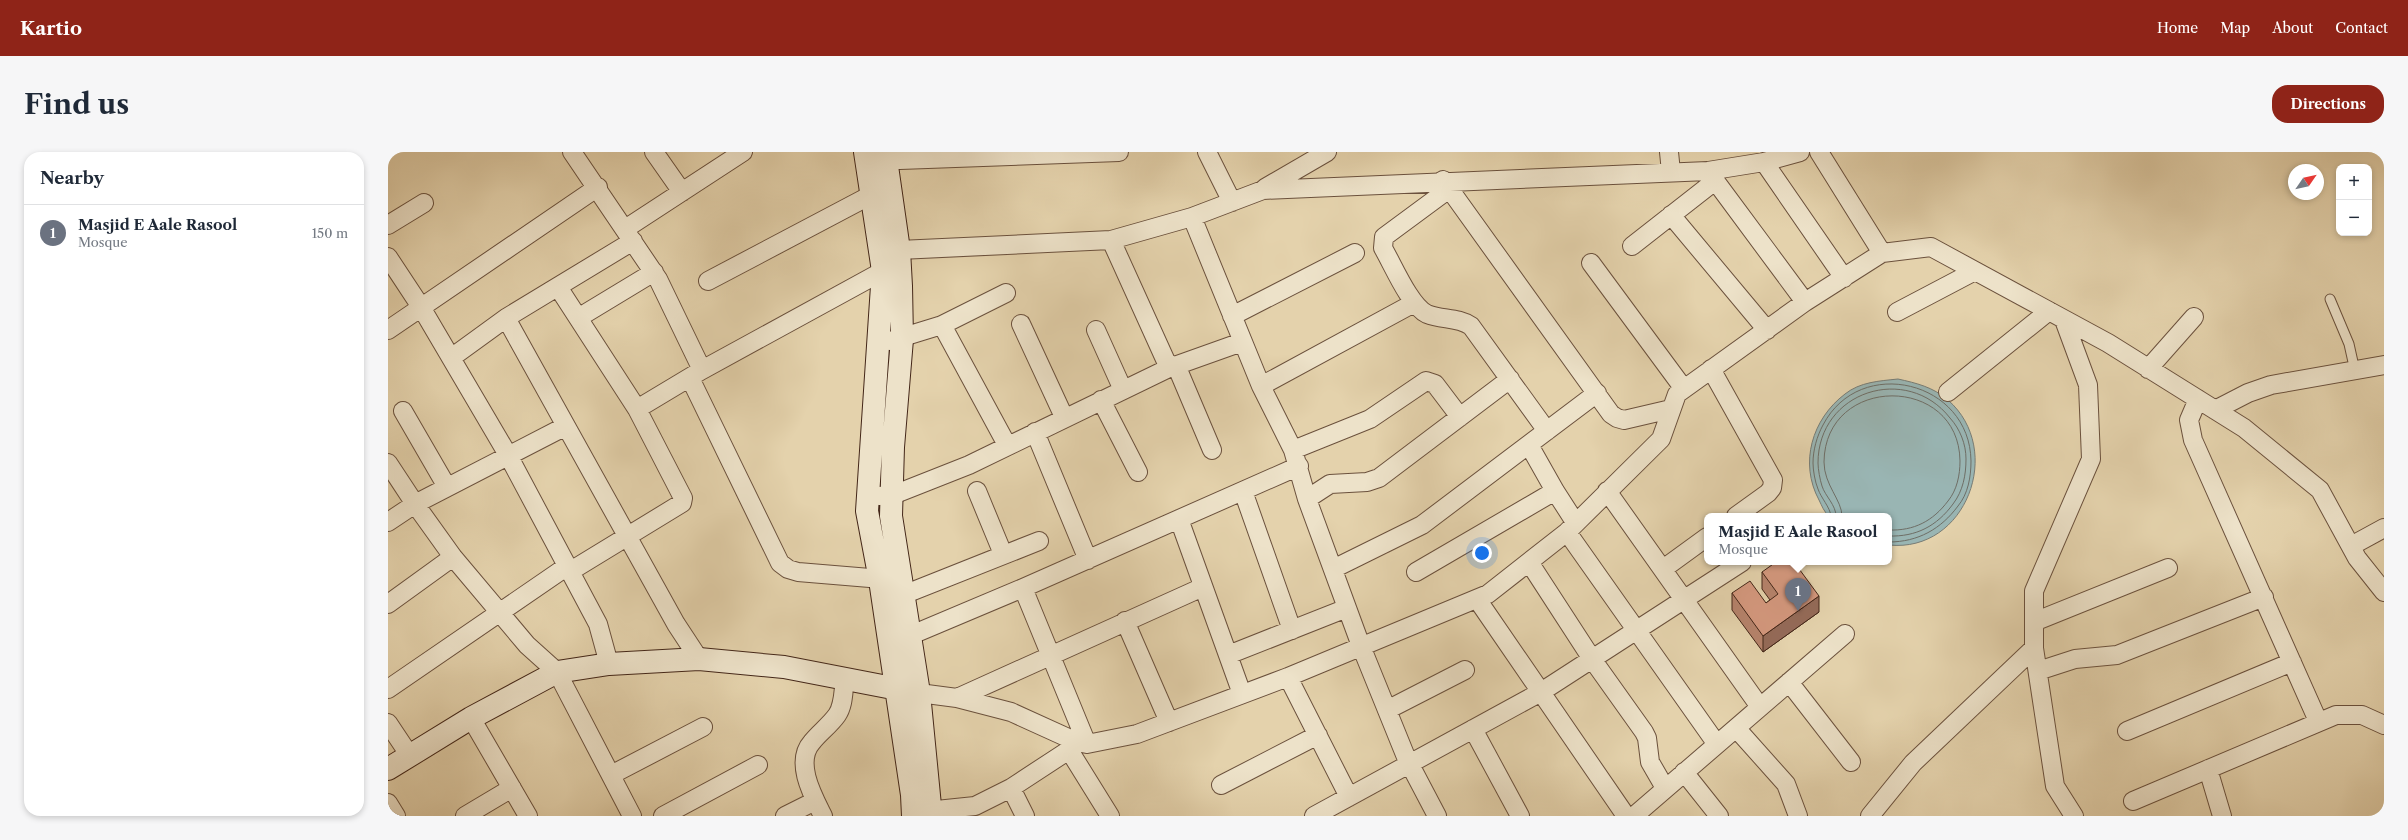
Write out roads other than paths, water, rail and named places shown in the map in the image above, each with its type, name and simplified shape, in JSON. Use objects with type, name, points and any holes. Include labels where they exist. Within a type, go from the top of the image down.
[{"type":"street","points":[[572,152],[598,187],[654,272],[696,374],[780,563],[788,570],[895,585],[1003,554],[1039,541]]},
{"type":"street","points":[[654,152],[682,192]]},
{"type":"street","points":[[451,358],[506,318],[558,287],[629,235],[721,158],[743,152]]},
{"type":"street","points":[[875,156],[1119,152]]},
{"type":"street","points":[[1208,152],[1232,202]]},
{"type":"street","points":[[638,409],[888,259],[1111,240],[1192,217],[1263,190],[1327,152]]},
{"type":"street","points":[[1668,152],[1671,172]]},
{"type":"street","points":[[1263,190],[1446,185],[1671,172],[1712,176],[1800,152]]},
{"type":"street","points":[[1819,152],[1882,253]]},
{"type":"street","points":[[875,156],[871,195],[888,259],[879,343],[867,497],[870,527],[895,585],[909,636],[919,693],[922,814]]},
{"type":"street","points":[[875,156],[888,259],[902,340],[893,446],[893,495],[891,516],[895,585],[895,689],[922,814]]},
{"type":"street","points":[[1764,162],[1844,278]]},
{"type":"street","points":[[1632,246],[1671,215],[1712,176]]},
{"type":"street","points":[[1712,176],[1806,302]]},
{"type":"street","points":[[1446,185],[1384,236],[1382,242],[1383,248],[1414,303],[1426,313],[1464,321],[1471,326],[1547,430]]},
{"type":"street","points":[[1446,185],[1611,414],[1624,420],[1671,409]]},
{"type":"street","points":[[388,330],[598,187]]},
{"type":"street","points":[[708,281],[871,195]]},
{"type":"street","points":[[388,225],[424,203]]},
{"type":"street","points":[[1671,215],[1766,330]]},
{"type":"street","points":[[1192,217],[1242,342],[1261,386],[1296,458],[1307,499],[1361,646],[1387,710],[1410,764],[1438,816]]},
{"type":"street","points":[[1111,240],[1212,450]]},
{"type":"street","points":[[922,814],[977,811],[1078,746],[1137,734],[1288,677],[1488,594],[1571,527],[1661,439],[1677,394],[1806,302],[1882,253],[1931,247],[2056,315],[2244,428],[2312,482],[2324,496],[2351,546],[2365,568],[2384,592]]},
{"type":"street","points":[[1232,316],[1355,253]]},
{"type":"street","points":[[388,257],[421,307],[508,455],[567,570],[598,624],[609,664]]},
{"type":"street","points":[[1591,263],[1684,389]]},
{"type":"street","points":[[1897,312],[1974,271]]},
{"type":"street","points":[[578,318],[654,272]]},
{"type":"street","points":[[388,689],[499,612],[567,570],[629,536],[682,503],[683,498],[638,409],[558,287]]},
{"type":"street","points":[[879,343],[902,340],[942,325],[1006,293]]},
{"type":"street","points":[[1261,386],[1414,303]]},
{"type":"street","points":[[1948,392],[2056,315]]},
{"type":"street","points":[[2056,315],[2088,385],[2091,459],[2034,591],[2034,648],[2055,786],[2074,816]]},
{"type":"street","points":[[2148,369],[2194,317]]},
{"type":"street","points":[[506,318],[629,536],[676,624],[699,658]]},
{"type":"street","points":[[1021,324],[1064,417]]},
{"type":"street","points":[[942,325],[1007,445]]},
{"type":"street","points":[[1096,330],[1123,390]]},
{"type":"street","points":[[867,497],[893,495],[969,465],[1064,417],[1172,367],[1242,342]]},
{"type":"street","points":[[2215,410],[2260,388],[2384,365]]},
{"type":"street","points":[[1711,369],[1773,480],[1772,488],[1768,493],[1740,513]]},
{"type":"street","points":[[1307,499],[1330,484],[1367,482],[1379,478],[1510,379]]},
{"type":"street","points":[[909,636],[1088,560],[1243,491],[1296,458],[1370,419],[1426,381],[1435,384],[1460,418]]},
{"type":"street","points":[[1333,569],[1422,525],[1597,394]]},
{"type":"street","points":[[2198,399],[2188,420],[2193,440],[2318,721]]},
{"type":"street","points":[[1101,400],[1138,472]]},
{"type":"street","points":[[403,411],[447,487]]},
{"type":"street","points":[[388,522],[414,504],[566,426]]},
{"type":"street","points":[[1035,432],[1088,560]]},
{"type":"street","points":[[1528,445],[1555,491],[1571,527],[1637,631],[1716,743]]},
{"type":"street","points":[[388,462],[414,504],[453,557],[527,645],[557,672],[632,816]]},
{"type":"street","points":[[977,491],[1003,554]]},
{"type":"street","points":[[1243,491],[1292,630]]},
{"type":"street","points":[[1416,572],[1555,491]]},
{"type":"street","points":[[1607,491],[1760,707]]},
{"type":"street","points":[[1178,519],[1242,694]]},
{"type":"street","points":[[2351,546],[2384,528]]},
{"type":"street","points":[[1662,569],[1704,539]]},
{"type":"street","points":[[388,604],[453,557]]},
{"type":"street","points":[[1529,562],[1592,659],[1644,732],[1647,738],[1650,762],[1665,788]]},
{"type":"street","points":[[1314,816],[1541,692],[1737,565]]},
{"type":"street","points":[[2034,622],[2168,568]]},
{"type":"street","points":[[957,698],[1203,587]]},
{"type":"street","points":[[1023,588],[1050,655],[1078,746],[1110,816]]},
{"type":"street","points":[[2038,671],[2075,659],[2116,655],[2264,597]]},
{"type":"street","points":[[1477,599],[1626,816]]},
{"type":"street","points":[[1228,655],[1347,608]]},
{"type":"street","points":[[1125,621],[1169,722]]},
{"type":"street","points":[[1634,816],[1716,743],[1736,728],[1845,634]]},
{"type":"street","points":[[1870,816],[1913,763],[2034,648]]},
{"type":"street","points":[[388,769],[471,718],[557,672],[609,664],[699,658],[784,667],[895,689],[957,698],[1011,712],[1078,746]]},
{"type":"street","points":[[2127,731],[2292,662]]},
{"type":"street","points":[[1387,710],[1465,670]]},
{"type":"street","points":[[1288,677],[1349,797]]},
{"type":"street","points":[[785,816],[819,808],[804,767],[804,753],[811,742],[837,715],[845,679]]},
{"type":"street","points":[[1789,682],[1851,762]]},
{"type":"street","points":[[2133,802],[2318,721],[2347,714],[2362,715],[2384,724]]},
{"type":"street","points":[[471,718],[528,816]]},
{"type":"street","points":[[388,723],[410,756]]},
{"type":"street","points":[[611,775],[703,727]]},
{"type":"street","points":[[1736,728],[1786,784],[1798,816]]},
{"type":"street","points":[[1473,729],[1520,816]]},
{"type":"street","points":[[1221,785],[1318,735]]},
{"type":"street","points":[[663,816],[758,765]]},
{"type":"street","points":[[2208,769],[2222,816]]},
{"type":"street","points":[[1684,772],[1718,816]]},
{"type":"street","points":[[465,816],[512,788]]},
{"type":"street","points":[[1011,788],[1025,816]]},
{"type":"street","points":[[388,803],[396,816]]},
{"type":"lane","points":[[2330,299],[2349,344],[2354,371]]},
{"type":"water","points":[[1898,379],[1918,384],[1936,392],[1948,400],[1965,421],[1974,445],[1975,470],[1969,494],[1957,516],[1939,533],[1916,543],[1892,545],[1892,513],[1826,513],[1813,486],[1810,471],[1812,442],[1824,416],[1834,404],[1851,390],[1877,381]]},
{"type":"place","name":"Masjid E Aale Rasool","points":[[1798,611]]}]
